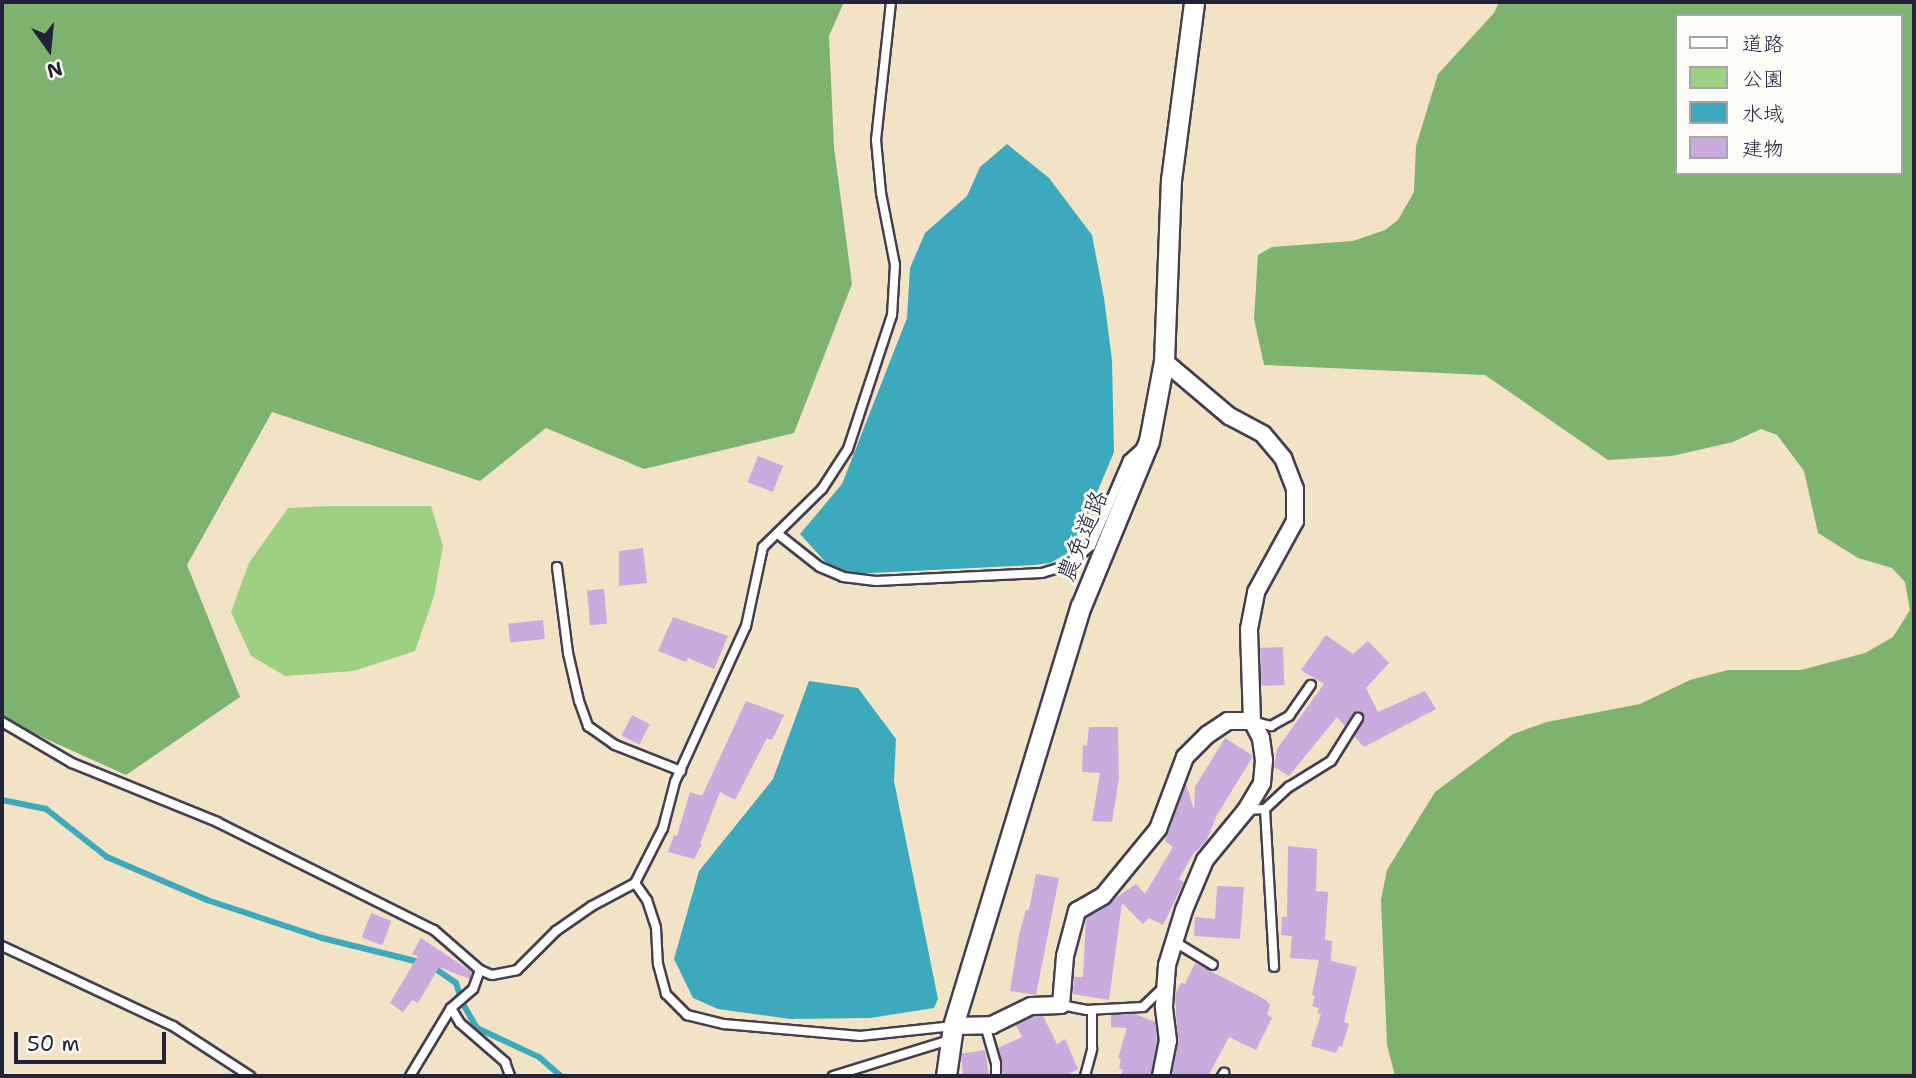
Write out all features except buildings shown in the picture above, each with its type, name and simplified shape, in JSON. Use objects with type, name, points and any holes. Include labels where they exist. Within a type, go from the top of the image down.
[{"type":"street","name":"農免道路","points":[[946,1076],[951,1033],[1081,606],[1149,441],[1164,361],[1171,180],[1194,2]]},
{"type":"street","points":[[1161,1076],[1168,1041],[1164,1006],[1166,985],[1175,942],[1205,860],[1246,810],[1262,783],[1264,760],[1261,738],[1252,721],[1249,629],[1256,592],[1295,521],[1295,489],[1283,458],[1263,434],[1229,416],[1164,361]]},
{"type":"street","points":[[951,1033],[992,1025],[1031,1006],[1060,1004],[1065,956],[1077,911],[1102,895],[1158,829],[1185,757],[1207,736],[1228,722],[1252,721]]},
{"type":"lane","points":[[2,722],[72,763],[217,822],[434,930],[480,970],[492,975],[517,970],[556,931],[592,906],[635,883],[663,828],[681,771],[746,626],[763,547],[822,489],[848,449],[892,315],[895,265],[881,193],[876,140],[891,2]]},
{"type":"lane","points":[[778,534],[820,567],[843,577],[876,581],[1042,573],[1068,565],[1091,546],[1128,460],[1149,441]]},
{"type":"lane","points":[[557,567],[568,653],[588,726],[615,745],[681,771]]},
{"type":"lane","points":[[1252,721],[1271,726],[1289,716],[1311,685]]},
{"type":"lane","points":[[1246,810],[1265,809],[1289,786],[1331,761],[1357,718]]},
{"type":"lane","points":[[1265,809],[1273,967]]},
{"type":"lane","points":[[635,883],[647,900],[656,928],[658,964],[666,994],[687,1015],[724,1024],[860,1036],[951,1033]]},
{"type":"lane","points":[[1175,942],[1213,965]]},
{"type":"lane","points":[[2,946],[173,1026],[250,1076]]},
{"type":"lane","points":[[410,1076],[451,1008],[473,989],[480,970]]},
{"type":"lane","points":[[1060,1004],[1092,1010],[1143,1007],[1166,985]]},
{"type":"lane","points":[[451,1008],[460,1023],[505,1062],[510,1076]]},
{"type":"lane","points":[[1085,1076],[1092,1049],[1092,1010]]},
{"type":"lane","points":[[985,1025],[996,1063],[996,1076]]},
{"type":"lane","points":[[833,1076],[951,1033]]},
{"type":"green space","points":[[2,2],[844,2],[829,36],[834,147],[852,284],[794,433],[644,469],[546,428],[480,481],[272,412],[187,565],[240,697],[126,775],[2,719]]},
{"type":"green space","points":[[1499,2],[1914,2],[1914,1076],[1395,1076],[1387,1045],[1381,900],[1387,870],[1435,792],[1513,734],[1547,722],[1640,704],[1690,680],[1728,670],[1801,670],[1865,653],[1893,637],[1910,610],[1905,582],[1892,568],[1858,558],[1818,533],[1804,471],[1777,435],[1761,429],[1733,442],[1672,456],[1608,460],[1485,375],[1264,365],[1254,319],[1258,255],[1272,247],[1353,241],[1385,230],[1398,220],[1414,192],[1416,146],[1438,74],[1494,13]]},
{"type":"green space","points":[[431,506],[443,546],[434,596],[415,651],[354,671],[285,676],[251,656],[231,612],[249,563],[288,508]]},
{"type":"water","points":[[1007,144],[1049,178],[1092,235],[1112,360],[1114,452],[1077,540],[1066,554],[1050,563],[851,574],[831,568],[800,534],[842,484],[907,318],[910,268],[925,233],[967,196],[980,167]]},
{"type":"water","points":[[809,681],[858,688],[896,739],[894,781],[938,999],[934,1008],[870,1018],[790,1019],[718,1009],[693,998],[674,959],[699,871],[773,779]]},
{"type":"waterway","points":[[2,800],[46,809],[107,857],[207,900],[322,938],[423,963]]},
{"type":"waterway","points":[[433,967],[456,983],[463,1004],[477,1028],[539,1057],[561,1076]]}]
